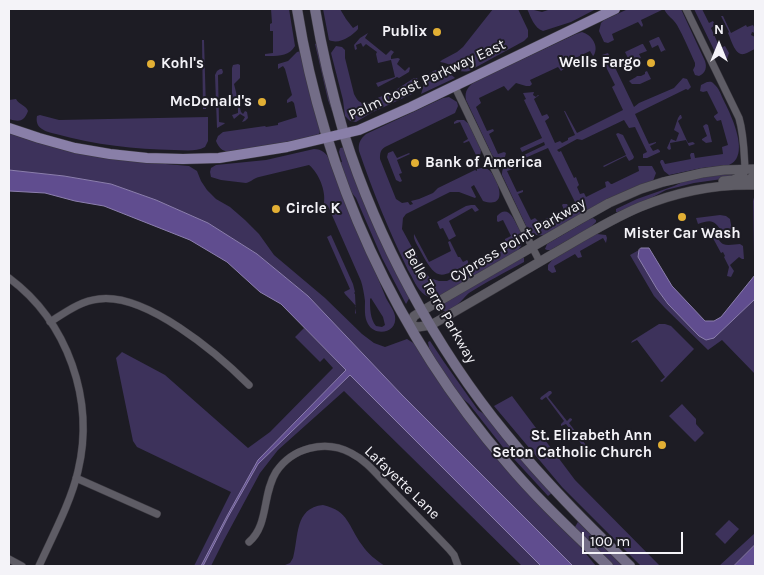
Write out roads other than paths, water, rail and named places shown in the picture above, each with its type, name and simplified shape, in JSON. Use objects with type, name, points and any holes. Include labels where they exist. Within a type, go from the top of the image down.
[{"type":"main road","points":[[297,9],[306,58],[327,138],[356,220],[383,277],[409,325],[442,379],[491,444],[523,481],[608,566]]},
{"type":"main road","name":"Belle Terre Parkway","points":[[315,9],[326,67],[344,133],[378,221],[422,311],[478,397],[521,452],[554,489],[630,566]]},
{"type":"main road","name":"Palm Coast Parkway East","points":[[9,128],[86,150],[134,157],[172,159],[219,158],[288,148],[366,126],[614,9]]},
{"type":"street","points":[[650,203],[668,192],[732,180],[741,176],[745,168],[744,141],[739,118],[686,9]]},
{"type":"street","points":[[454,85],[540,262]]},
{"type":"street","name":"Cypress Point Parkway","points":[[409,325],[414,316],[422,311],[601,208],[641,189],[688,175],[745,168],[755,169]]},
{"type":"street","points":[[744,185],[755,176]]},
{"type":"street","name":"Cypress Point Parkway","points":[[431,325],[608,223],[650,203],[704,189],[755,185]]},
{"type":"street","points":[[9,278],[27,294],[50,322],[69,355],[81,394],[83,439],[76,478],[39,566]]},
{"type":"street","points":[[50,322],[76,305],[91,300],[110,298],[128,302],[156,314],[189,334],[225,362],[249,385]]},
{"type":"street","points":[[409,325],[418,327],[431,325]]},
{"type":"street","name":"Lafayette Lane","points":[[249,542],[258,532],[269,487],[280,467],[300,451],[316,446],[326,446],[347,451],[364,462],[450,550],[458,566]]},
{"type":"street","points":[[76,478],[157,514]]},
{"type":"street","points":[[9,559],[22,566]]},
{"type":"place","name":"Publix","points":[[437,32]]},
{"type":"place","name":"Wells Fargo","points":[[651,63]]},
{"type":"place","name":"Kohl's","points":[[151,64]]},
{"type":"place","name":"McDonald's","points":[[262,102]]},
{"type":"place","name":"Bank of America","points":[[415,163]]},
{"type":"place","name":"Circle K","points":[[276,209]]},
{"type":"place","name":"Mister Car Wash","points":[[682,217]]},
{"type":"place","name":"St. Elizabeth Ann Seton Catholic Church","points":[[662,445]]}]
